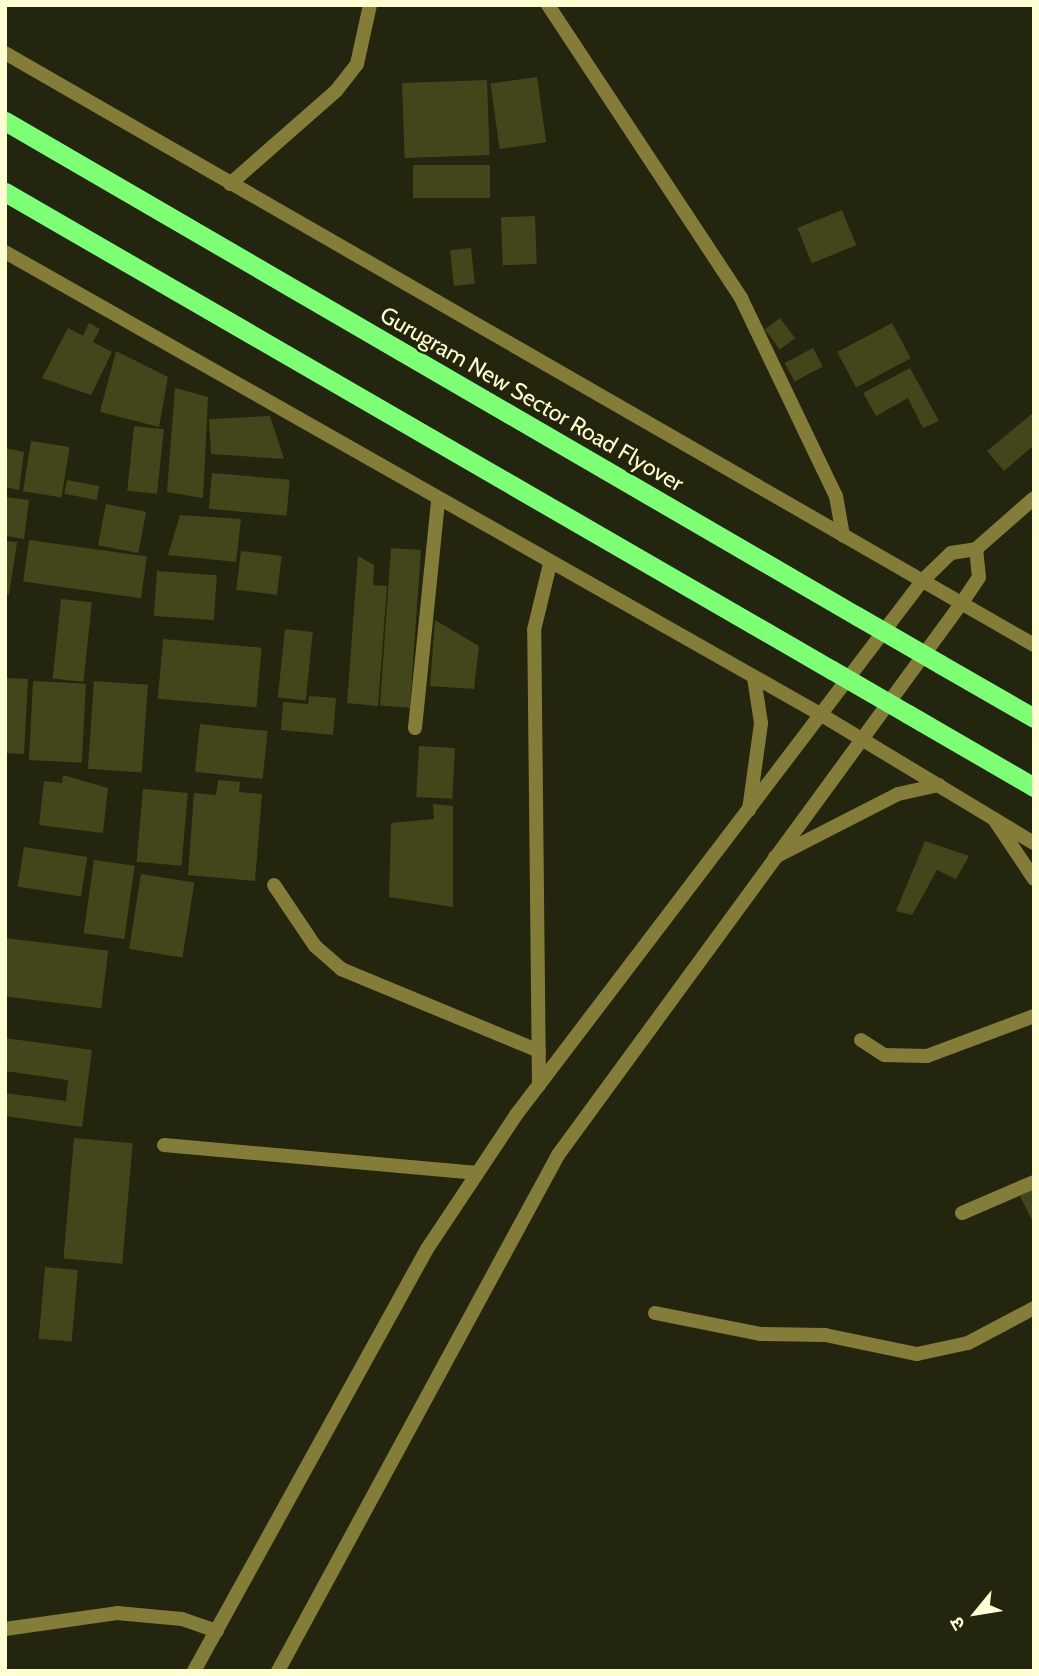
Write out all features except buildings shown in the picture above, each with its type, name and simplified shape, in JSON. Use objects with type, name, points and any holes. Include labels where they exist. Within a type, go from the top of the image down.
[{"type":"highway","name":"Gurugram New Sector Road Flyover","points":[[5,121],[1034,718]]},
{"type":"highway","points":[[5,192],[1034,787]]},
{"type":"street","points":[[230,184],[336,91],[357,64],[370,5]]},
{"type":"street","points":[[548,5],[740,298],[836,496],[843,535]]},
{"type":"street","points":[[5,53],[1034,645]]},
{"type":"street","points":[[5,251],[550,564],[820,714],[1034,843]]},
{"type":"street","points":[[194,1671],[475,1173],[539,1085],[748,815],[820,714],[922,581],[951,553],[976,549],[1034,498]]},
{"type":"street","points":[[415,728],[438,500]]},
{"type":"street","points":[[278,1671],[558,1154],[961,604],[979,577],[976,549]]},
{"type":"street","points":[[539,1085],[534,630],[550,564]]},
{"type":"street","points":[[748,815],[760,756],[761,703],[754,678]]},
{"type":"street","points":[[771,860],[898,794],[939,785]]},
{"type":"street","points":[[993,818],[1034,879]]},
{"type":"street","points":[[274,885],[314,946],[341,969],[539,1051]]},
{"type":"street","points":[[861,1040],[884,1055],[927,1056],[1034,1016]]},
{"type":"street","points":[[164,1145],[475,1173]]},
{"type":"street","points":[[962,1213],[1034,1182]]},
{"type":"street","points":[[655,1313],[760,1334],[825,1335],[918,1354],[968,1343],[1034,1308]]},
{"type":"street","points":[[5,1629],[117,1613],[182,1619],[217,1631]]}]
